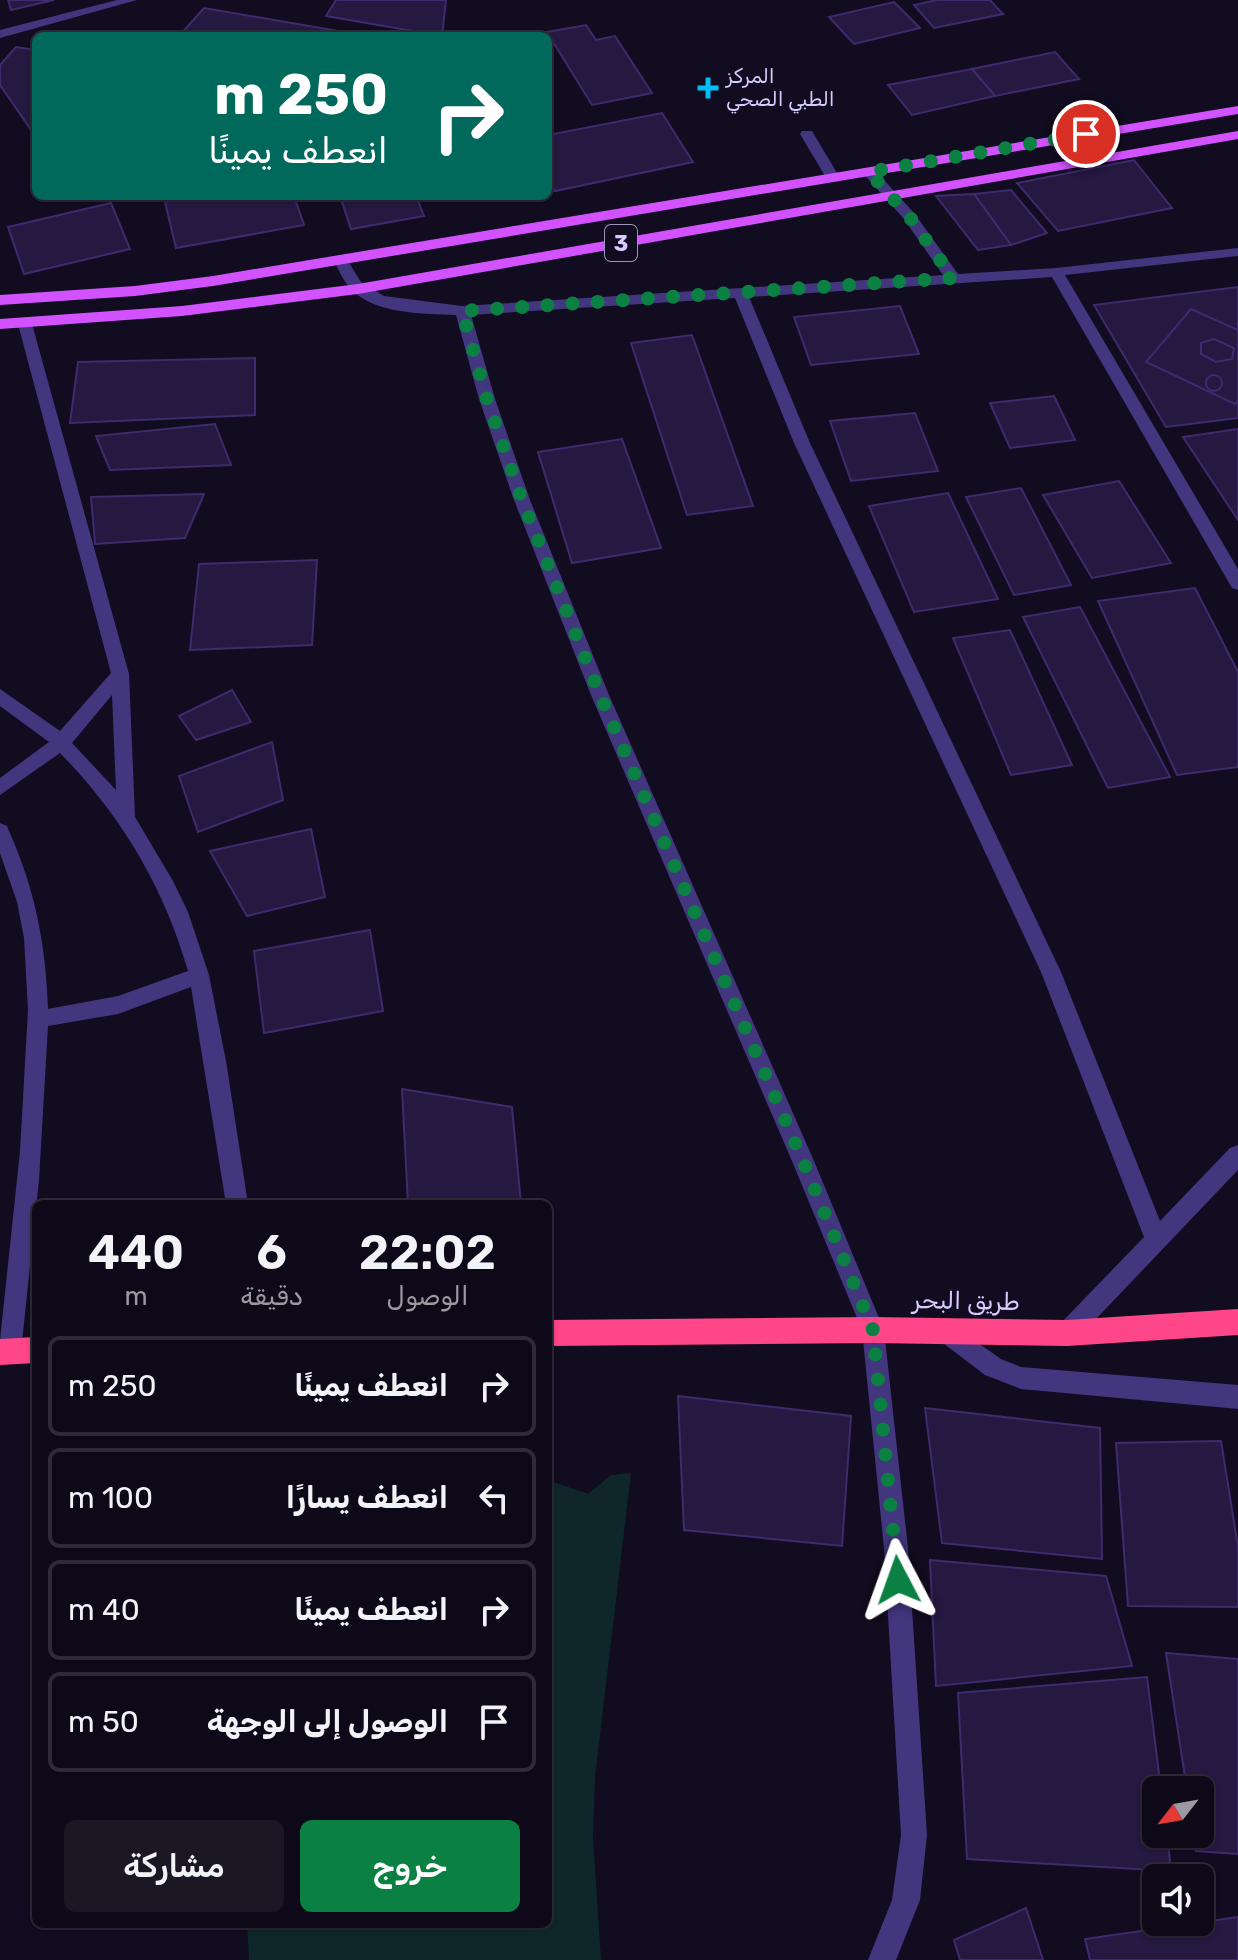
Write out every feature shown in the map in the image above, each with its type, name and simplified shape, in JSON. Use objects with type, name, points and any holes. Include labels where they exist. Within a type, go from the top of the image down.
[{"type":"highway","name":"طريق البحر","points":[[552,1333],[873,1330],[1067,1333],[1238,1322]]},
{"type":"main road","name":"3","points":[[0,300],[135,291],[341,261],[1238,110]]},
{"type":"main road","name":"3","points":[[0,324],[182,311],[358,289],[1238,135]]},
{"type":"street","points":[[0,34],[131,0]]},
{"type":"street","points":[[807,134],[833,178]]},
{"type":"street","points":[[869,172],[891,195],[953,278]]},
{"type":"street","points":[[341,261],[358,289],[406,306],[462,311],[1056,272],[1238,252]]},
{"type":"street","points":[[1056,272],[1238,584]]},
{"type":"street","points":[[741,294],[802,443],[1051,972],[1157,1241]]},
{"type":"street","points":[[462,311],[487,399],[522,500],[600,695],[803,1161],[873,1330],[896,1548],[914,1835],[906,1900],[882,1960]]},
{"type":"street","points":[[25,324],[120,674],[126,819]]},
{"type":"street","points":[[0,788],[61,743],[120,674]]},
{"type":"street","points":[[0,696],[61,743],[126,819],[158,872],[181,921],[199,975],[236,1200]]},
{"type":"street","points":[[0,831],[29,908],[39,965],[40,1019],[15,1351]]},
{"type":"street","points":[[40,1019],[118,1005],[199,975]]},
{"type":"street","points":[[1067,1333],[1238,1155]]},
{"type":"street","points":[[947,1332],[993,1367],[1021,1378],[1238,1397]]},
{"type":"green space","points":[[631,1473],[595,1777],[593,1838],[601,1960],[249,1960],[247,1928],[552,1928],[552,1481],[588,1494],[611,1475]]},
{"type":"building","points":[[8,0],[54,0],[11,10]]},
{"type":"building","points":[[336,0],[446,0],[442,32],[419,32],[326,16]]},
{"type":"building","points":[[937,0],[990,0],[1003,14],[934,28],[914,5]]},
{"type":"building","points":[[894,2],[920,28],[854,44],[829,17]]},
{"type":"building","points":[[204,8],[343,32],[183,32]]},
{"type":"building","points":[[586,25],[596,40],[615,36],[652,93],[592,105],[552,40],[552,32],[547,32]]},
{"type":"building","points":[[16,47],[32,49],[32,131],[0,85],[0,65]]},
{"type":"building","points":[[1055,52],[1079,79],[995,96],[972,69]]},
{"type":"building","points":[[972,69],[995,96],[912,115],[888,85]]},
{"type":"building","points":[[662,113],[693,162],[555,191],[552,186],[552,134]]},
{"type":"building","points":[[1134,160],[1172,208],[1058,231],[1017,183]]},
{"type":"building","points":[[1011,190],[1047,233],[1011,245],[974,194]]},
{"type":"building","points":[[974,194],[1011,245],[978,250],[936,196]]},
{"type":"building","points":[[295,200],[304,225],[176,248],[165,202]]},
{"type":"building","points":[[341,200],[418,200],[424,216],[351,229]]},
{"type":"building","points":[[111,203],[130,249],[24,274],[8,227]]},
{"type":"building","points":[[1238,287],[1238,418],[1166,427],[1094,305]]},
{"type":"building","points":[[900,306],[919,354],[811,365],[794,317]]},
{"type":"building","points":[[1191,309],[1238,330],[1238,400],[1235,404],[1146,362]]},
{"type":"building","points":[[692,335],[753,506],[687,515],[631,343]]},
{"type":"building","points":[[1214,339],[1234,348],[1232,359],[1216,362],[1201,354],[1201,343]]},
{"type":"building","points":[[255,358],[255,415],[70,423],[78,362]]},
{"type":"building","points":[[1214,375],[1220,377],[1220,389],[1214,391],[1208,389],[1206,383],[1208,377]]},
{"type":"building","points":[[1054,396],[1075,440],[1010,448],[990,403]]},
{"type":"building","points":[[915,413],[938,471],[851,481],[830,421]]},
{"type":"building","points":[[215,424],[231,465],[110,470],[96,436]]},
{"type":"building","points":[[1238,429],[1238,520],[1183,437]]},
{"type":"building","points":[[622,439],[661,548],[572,563],[538,452]]},
{"type":"building","points":[[1119,481],[1171,563],[1092,578],[1043,495]]},
{"type":"building","points":[[1021,488],[1071,585],[1014,595],[966,497]]},
{"type":"building","points":[[948,493],[998,599],[914,612],[869,506]]},
{"type":"building","points":[[204,494],[185,538],[95,544],[91,497]]},
{"type":"building","points":[[317,560],[312,645],[190,650],[199,564]]},
{"type":"building","points":[[1195,588],[1238,672],[1238,767],[1177,775],[1098,601]]},
{"type":"building","points":[[1080,607],[1170,777],[1108,788],[1023,617]]},
{"type":"building","points":[[1010,630],[1072,765],[1011,775],[953,638]]},
{"type":"building","points":[[232,690],[251,722],[196,740],[179,716]]},
{"type":"building","points":[[272,742],[283,800],[198,832],[179,776]]},
{"type":"building","points":[[311,829],[325,897],[247,916],[210,851]]},
{"type":"building","points":[[370,930],[383,1011],[264,1033],[254,951]]},
{"type":"building","points":[[402,1089],[512,1107],[521,1200],[408,1200]]},
{"type":"building","points":[[678,1396],[851,1416],[842,1546],[684,1530]]},
{"type":"building","points":[[925,1408],[1100,1428],[1102,1559],[942,1543]]},
{"type":"building","points":[[1221,1441],[1238,1547],[1238,1607],[1128,1606],[1116,1443]]},
{"type":"building","points":[[930,1560],[1106,1576],[1132,1666],[936,1686]]},
{"type":"building","points":[[1166,1653],[1238,1659],[1238,1854],[1196,1851],[1195,1848],[1214,1848],[1214,1776],[1185,1776]]},
{"type":"building","points":[[1147,1677],[1159,1776],[1142,1776],[1142,1848],[1169,1848],[1170,1864],[1142,1864],[1142,1869],[967,1859],[958,1693]]},
{"type":"building","points":[[1026,1908],[1043,1960],[960,1960],[954,1940]]},
{"type":"building","points":[[1238,1917],[1238,1960],[1090,1960],[1085,1939],[1142,1931],[1142,1936],[1214,1936],[1214,1920]]},
{"type":"place","name":"المركز الطبي الصحي","points":[[708,88]]},
{"type":"route","points":[[898,1580],[873,1330],[803,1161],[600,695],[522,500],[487,399],[462,311],[953,278],[909,216],[869,172],[1086,134]]}]
